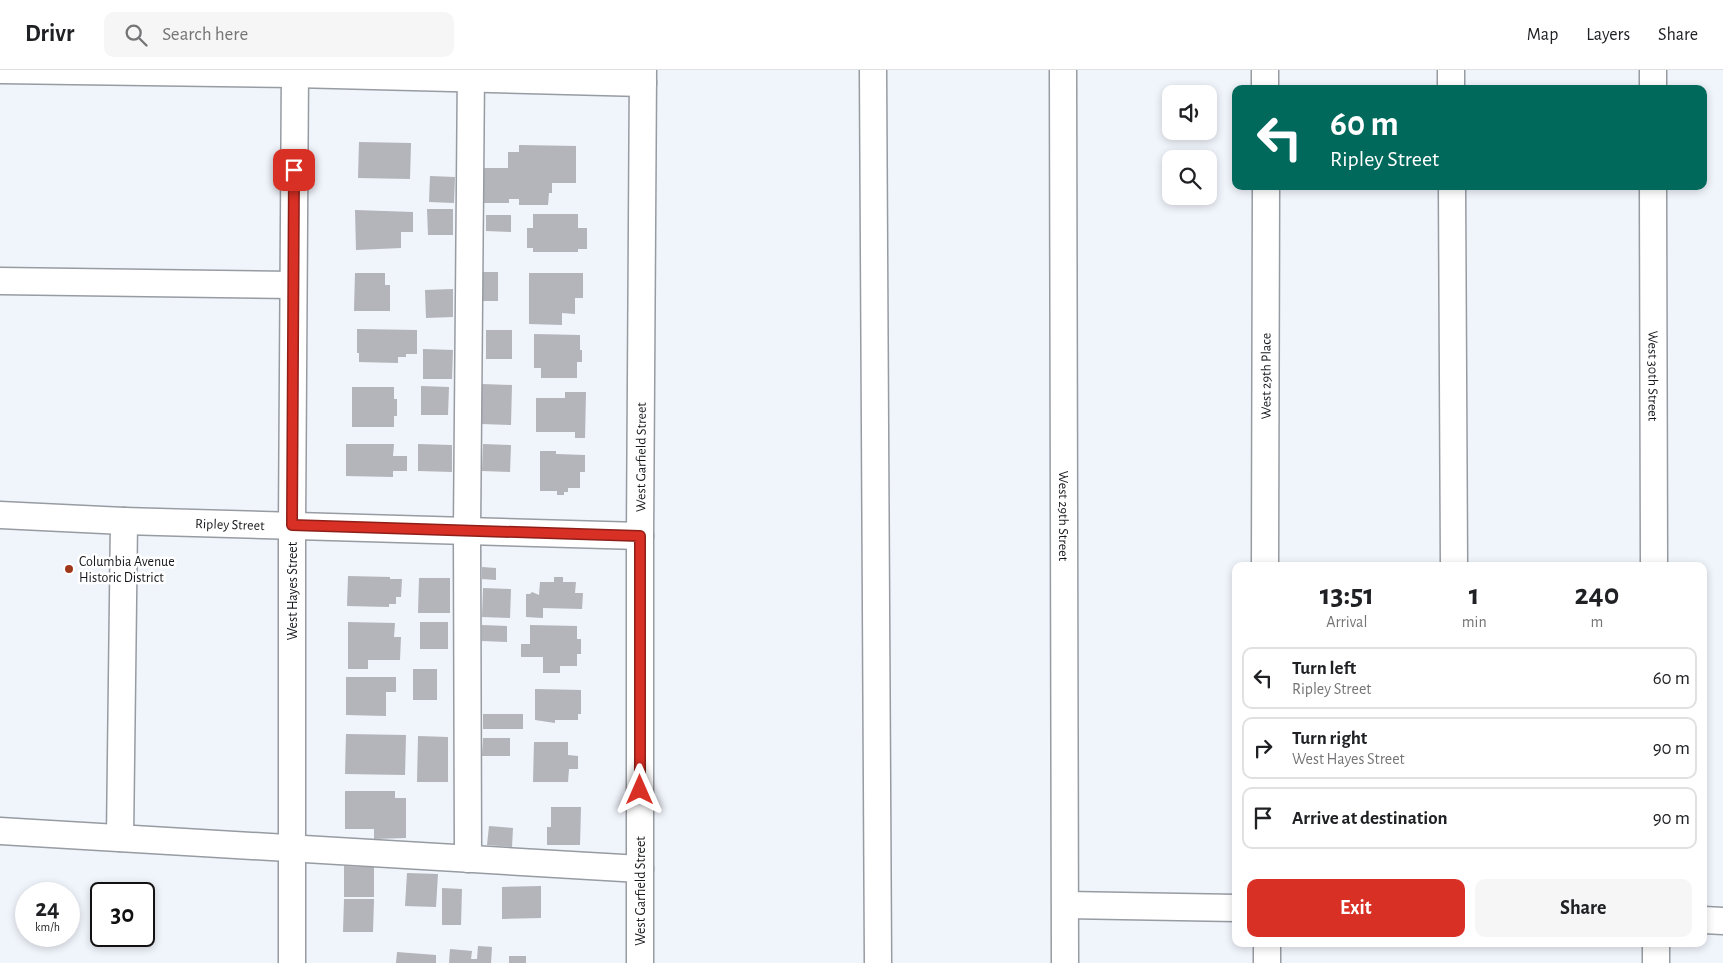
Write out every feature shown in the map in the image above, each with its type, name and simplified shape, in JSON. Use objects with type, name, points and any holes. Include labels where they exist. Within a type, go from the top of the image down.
[{"type":"street","points":[[0,70],[643,76]]},
{"type":"street","points":[[873,70],[878,963]]},
{"type":"street","name":"West 29th Street","points":[[1063,70],[1066,963]]},
{"type":"street","points":[[1264,70],[1265,85]]},
{"type":"street","points":[[1451,70],[1451,85]]},
{"type":"street","points":[[1653,70],[1653,85]]},
{"type":"street","name":"West Hayes Street","points":[[292,963],[295,72]]},
{"type":"street","points":[[468,859],[467,530],[471,75]]},
{"type":"street","name":"West Garfield Street","points":[[640,963],[643,76]]},
{"type":"street","name":"West 29th Place","points":[[1265,562],[1266,190]]},
{"type":"street","points":[[1452,190],[1454,562]]},
{"type":"street","name":"West 30th Street","points":[[1653,190],[1654,562]]},
{"type":"street","points":[[0,280],[293,285]]},
{"type":"street","name":"Ripley Street","points":[[0,515],[640,536]]},
{"type":"street","points":[[120,838],[124,520]]},
{"type":"street","points":[[0,831],[640,869]]},
{"type":"street","points":[[1066,904],[1232,908]]},
{"type":"street","points":[[1707,920],[1723,921]]},
{"type":"street","points":[[1267,947],[1267,963]]},
{"type":"street","points":[[1656,947],[1656,963]]},
{"type":"building","points":[[359,142],[411,143],[410,179],[358,178]]},
{"type":"building","points":[[519,145],[576,146],[576,183],[552,183],[552,193],[549,193],[548,205],[519,205],[519,199],[509,199],[509,203],[481,203],[481,168],[508,168],[508,152],[519,152]]},
{"type":"building","points":[[430,176],[455,177],[454,203],[429,202]]},
{"type":"building","points":[[427,209],[453,209],[453,235],[428,235]]},
{"type":"building","points":[[355,210],[413,212],[413,232],[401,232],[401,248],[356,250]]},
{"type":"building","points":[[533,214],[578,214],[578,228],[587,228],[587,249],[578,249],[578,252],[533,252],[533,248],[527,248],[527,228],[533,228]]},
{"type":"building","points":[[486,215],[511,215],[511,232],[486,231]]},
{"type":"building","points":[[481,272],[498,272],[498,301],[481,301]]},
{"type":"building","points":[[355,273],[385,273],[385,285],[390,285],[390,311],[354,311]]},
{"type":"building","points":[[529,273],[583,273],[583,298],[575,298],[575,314],[562,313],[562,325],[529,324]]},
{"type":"building","points":[[453,289],[453,317],[426,318],[425,290]]},
{"type":"building","points":[[357,329],[417,330],[417,354],[406,354],[406,357],[398,357],[398,363],[359,362]]},
{"type":"building","points":[[486,330],[512,330],[512,359],[486,359]]},
{"type":"building","points":[[534,334],[580,335],[582,362],[577,362],[577,378],[541,378],[541,368],[534,368]]},
{"type":"building","points":[[423,349],[453,350],[452,379],[423,379]]},
{"type":"building","points":[[482,384],[512,385],[511,425],[482,424]]},
{"type":"building","points":[[421,386],[449,387],[448,415],[421,415]]},
{"type":"building","points":[[352,387],[394,387],[394,399],[397,399],[397,416],[394,416],[394,427],[352,427]]},
{"type":"building","points":[[565,392],[586,392],[585,438],[575,438],[575,432],[536,432],[536,398],[565,398]]},
{"type":"building","points":[[346,444],[394,444],[393,456],[407,456],[407,471],[393,471],[393,477],[346,476]]},
{"type":"building","points":[[418,444],[452,445],[452,472],[418,471]]},
{"type":"building","points":[[483,444],[511,445],[510,472],[482,471]]},
{"type":"building","points":[[540,451],[556,451],[556,454],[585,455],[585,472],[580,472],[580,488],[568,488],[568,492],[564,492],[564,495],[557,495],[557,491],[540,491]]},
{"type":"building","points":[[482,567],[496,568],[496,580],[482,579]]},
{"type":"building","points":[[348,576],[402,579],[401,597],[396,597],[396,604],[389,604],[389,607],[347,606]]},
{"type":"building","points":[[554,577],[563,577],[563,582],[576,582],[575,593],[583,593],[582,609],[543,608],[543,618],[526,617],[526,594],[532,592],[539,595],[540,582],[554,582]]},
{"type":"building","points":[[419,578],[450,578],[450,613],[418,613]]},
{"type":"building","points":[[483,588],[511,589],[510,618],[482,617]]},
{"type":"building","points":[[348,622],[395,623],[394,637],[401,637],[400,660],[368,660],[368,669],[348,669]]},
{"type":"building","points":[[420,622],[448,622],[448,649],[420,649]]},
{"type":"building","points":[[482,625],[507,626],[507,642],[482,641]]},
{"type":"building","points":[[530,625],[577,626],[577,639],[581,639],[581,654],[577,654],[577,666],[560,666],[560,673],[543,673],[543,657],[521,657],[521,644],[530,644]]},
{"type":"building","points":[[413,669],[437,669],[437,700],[413,700]]},
{"type":"building","points":[[346,677],[396,677],[396,692],[386,692],[386,716],[346,715]]},
{"type":"building","points":[[535,689],[581,690],[581,714],[578,714],[578,720],[555,720],[555,723],[535,720]]},
{"type":"building","points":[[483,714],[523,714],[523,729],[483,729]]},
{"type":"building","points":[[346,734],[406,735],[405,775],[345,774]]},
{"type":"building","points":[[418,736],[448,737],[448,782],[417,782]]},
{"type":"building","points":[[483,738],[510,738],[510,756],[482,756]]},
{"type":"building","points":[[534,742],[568,742],[568,755],[578,756],[578,769],[569,769],[568,782],[533,782]]},
{"type":"building","points":[[345,791],[395,791],[395,798],[406,798],[406,838],[374,839],[374,829],[345,829]]},
{"type":"building","points":[[551,807],[581,807],[580,845],[547,845],[547,827],[551,827]]},
{"type":"building","points":[[489,826],[513,828],[512,847],[487,845]]},
{"type":"building","points":[[344,866],[374,867],[374,897],[344,897]]},
{"type":"building","points":[[407,873],[438,874],[436,907],[405,906]]},
{"type":"building","points":[[541,886],[541,918],[502,919],[502,887]]},
{"type":"building","points":[[442,888],[462,889],[461,925],[442,925]]},
{"type":"building","points":[[344,899],[374,899],[373,932],[343,932]]},
{"type":"building","points":[[478,946],[492,947],[491,963],[449,963],[450,949],[472,951],[471,959],[477,959]]},
{"type":"building","points":[[397,952],[436,955],[436,963],[396,963]]},
{"type":"building","points":[[509,956],[526,956],[526,963],[509,963]]},
{"type":"place","name":"Columbia Avenue Historic District","points":[[69,569]]},
{"type":"route","points":[[294,170],[292,525],[640,536],[640,790]]}]
